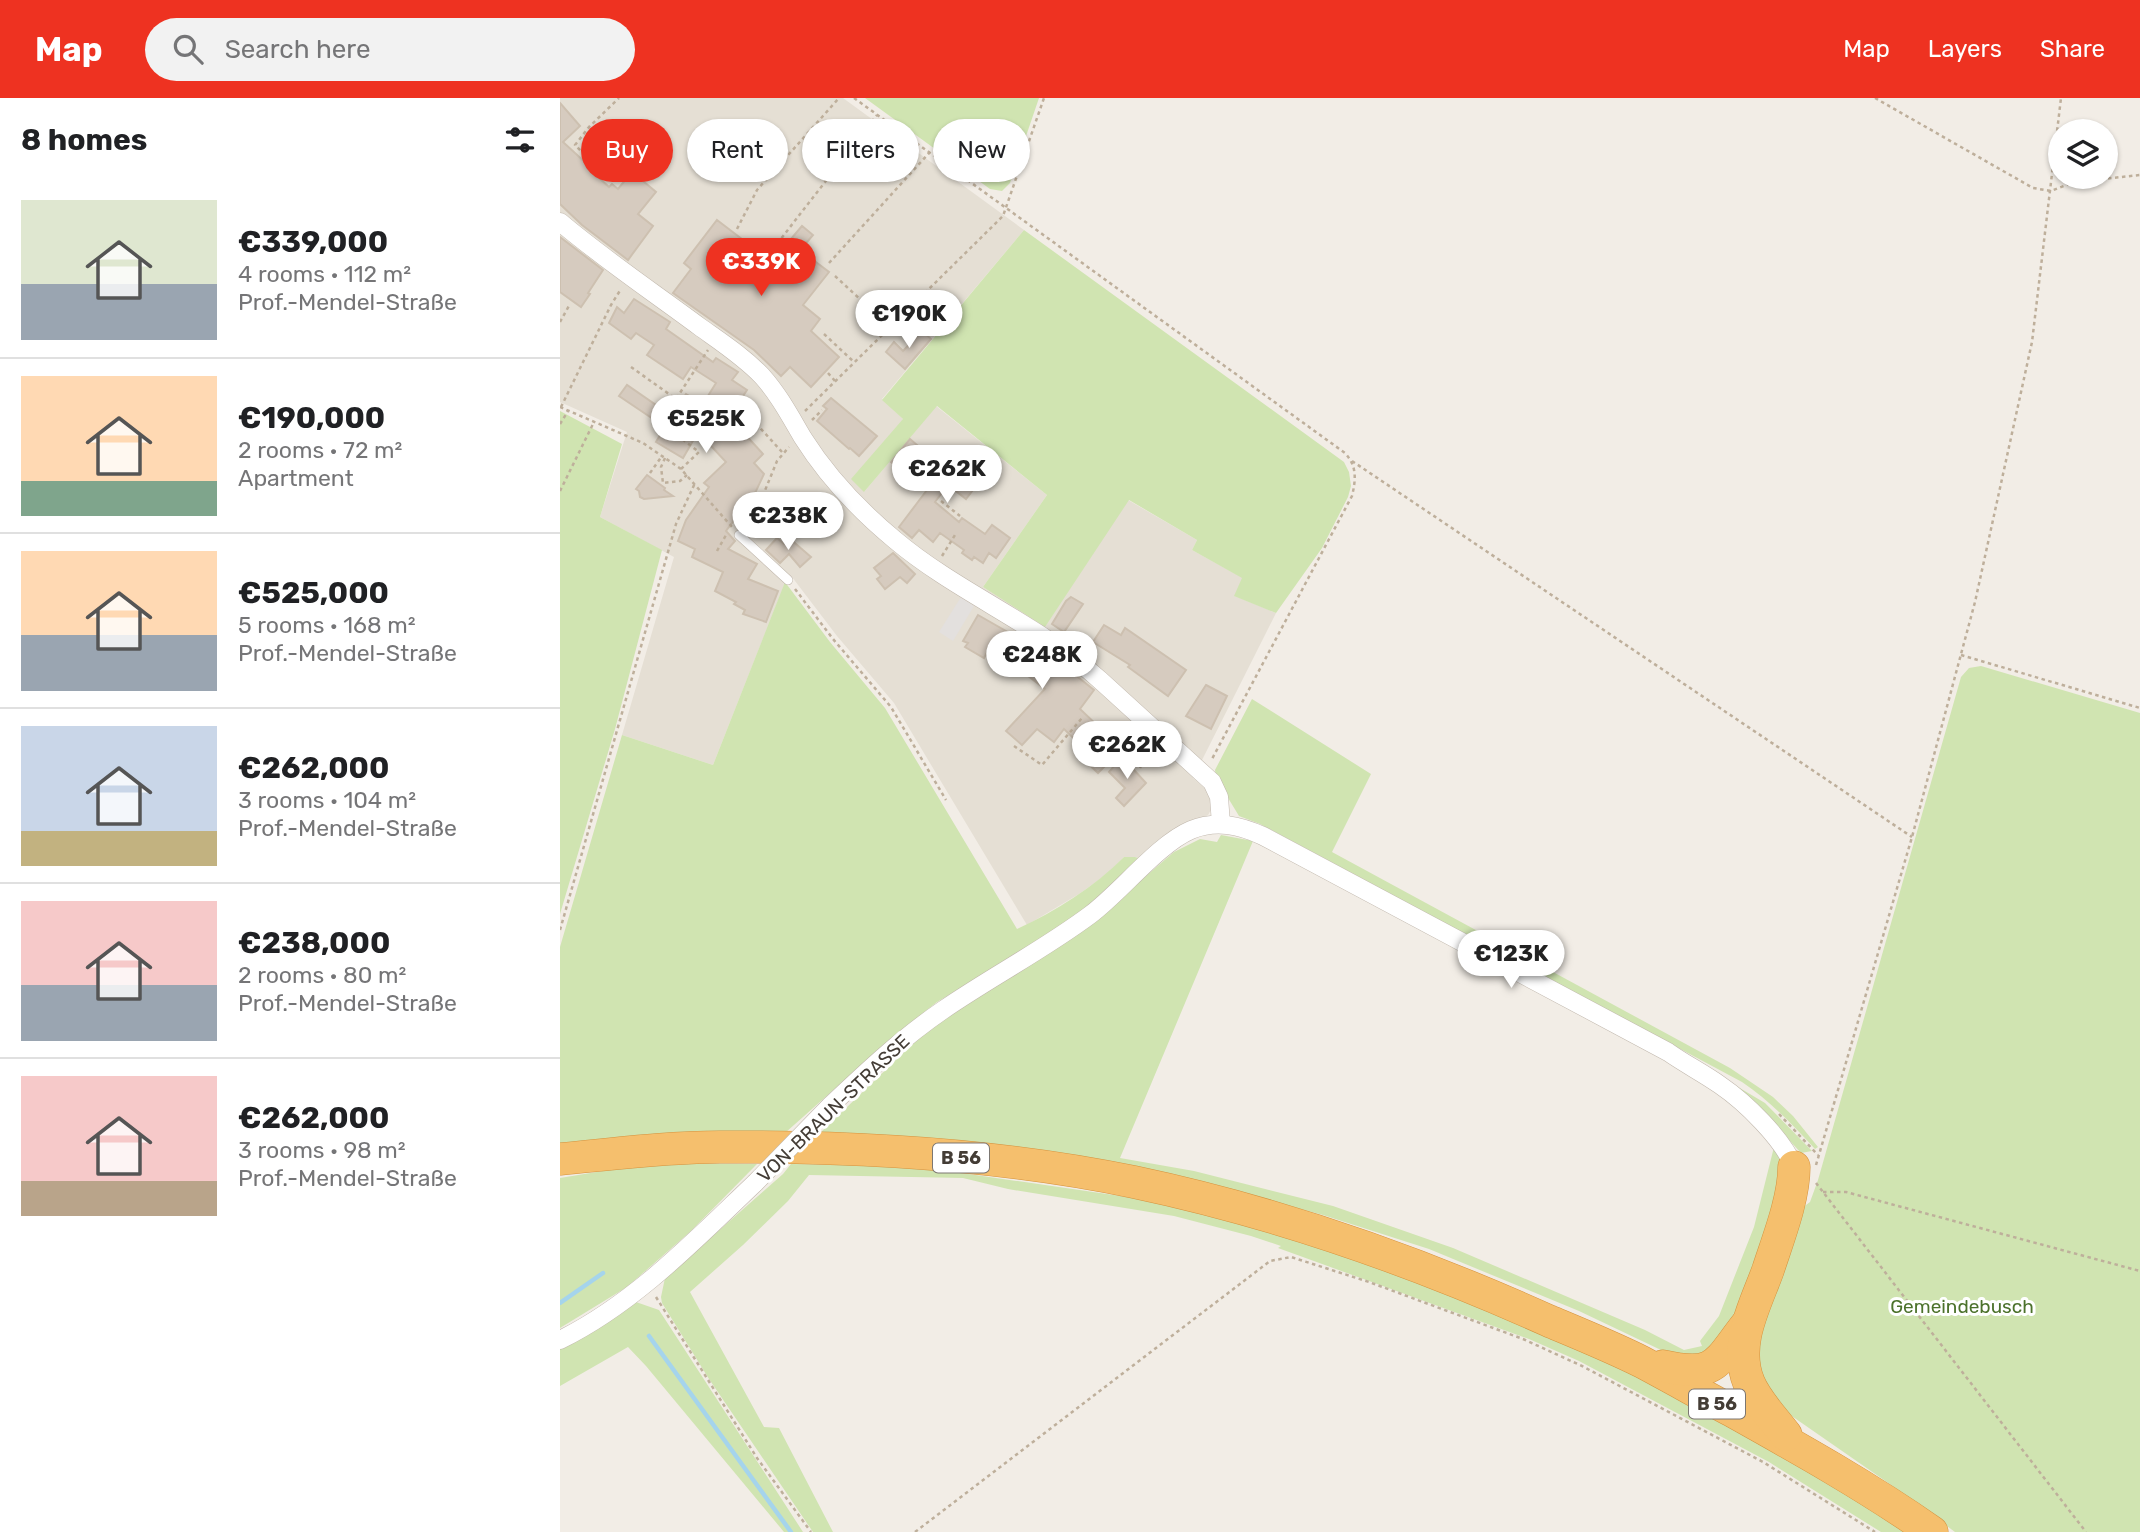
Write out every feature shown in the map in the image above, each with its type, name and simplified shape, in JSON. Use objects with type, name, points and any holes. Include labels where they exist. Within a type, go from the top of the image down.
[{"type":"highway","name":"B 56","points":[[560,1158],[717,1147],[891,1152],[993,1161],[1134,1182],[1285,1222],[1381,1253],[1493,1296],[1640,1361],[1795,1446],[1931,1532]]},
{"type":"highway","points":[[1640,1361],[1669,1368],[1702,1371],[1716,1363],[1747,1323],[1768,1270],[1790,1200],[1807,1171]]},
{"type":"highway","points":[[1747,1323],[1744,1356],[1750,1385],[1795,1446]]},
{"type":"street","points":[[560,222],[594,251],[760,374],[776,392],[826,469],[857,505],[897,542],[1083,664],[1212,782],[1219,797],[1221,824],[1235,825],[1263,836],[1668,1052],[1717,1083],[1743,1104],[1807,1171]]},
{"type":"street","name":"VON-BRAUN-STRASSE","points":[[560,1340],[586,1327],[647,1283],[755,1183],[830,1106],[902,1039],[945,1008],[1051,943],[1092,913],[1160,851],[1176,840],[1201,827],[1221,824]]},
{"type":"lane","points":[[739,534],[788,580]]},
{"type":"path","points":[[598,119],[620,98]]},
{"type":"path","points":[[737,229],[757,190],[839,98]]},
{"type":"path","points":[[854,98],[1345,453],[1352,461],[1912,837]]},
{"type":"path","points":[[629,277],[611,305],[560,407],[643,443],[681,469],[739,534],[757,510],[777,461],[835,381],[1003,216],[1044,98]]},
{"type":"path","points":[[1875,98],[2033,188],[2051,191],[2074,182],[2140,175]]},
{"type":"path","points":[[2062,98],[2032,342],[1961,655],[1912,837],[1807,1171],[2086,1532]]},
{"type":"path","points":[[772,249],[877,114]]},
{"type":"path","points":[[581,137],[575,145],[581,151]]},
{"type":"path","points":[[829,263],[930,152]]},
{"type":"path","points":[[835,276],[890,327]]},
{"type":"path","points":[[560,323],[569,304]]},
{"type":"path","points":[[897,320],[914,335]]},
{"type":"path","points":[[824,334],[854,362]]},
{"type":"path","points":[[631,367],[676,399],[716,339]]},
{"type":"path","points":[[828,373],[835,381]]},
{"type":"path","points":[[742,408],[783,453]]},
{"type":"path","points":[[560,424],[568,411]]},
{"type":"path","points":[[560,491],[594,422]]},
{"type":"path","points":[[681,469],[699,452],[682,439],[688,426]]},
{"type":"path","points":[[650,473],[663,457]]},
{"type":"path","points":[[663,457],[663,484],[680,481],[687,475]]},
{"type":"path","points":[[1204,775],[1352,496],[1355,473],[1352,461]]},
{"type":"path","points":[[560,930],[677,524],[695,483]]},
{"type":"path","points":[[941,501],[960,516]]},
{"type":"path","points":[[717,551],[732,526]]},
{"type":"path","points":[[934,568],[955,535]]},
{"type":"path","points":[[788,580],[833,639],[891,707],[946,800]]},
{"type":"path","points":[[1961,655],[2140,708]]},
{"type":"path","points":[[1014,746],[1042,765],[1082,718]]},
{"type":"path","points":[[1140,768],[1157,732]]},
{"type":"path","points":[[1823,1192],[1846,1192],[2140,1271]]},
{"type":"path","points":[[915,1532],[1270,1261],[1291,1257],[1369,1282],[1511,1335],[1582,1366],[1763,1462],[1875,1532]]},
{"type":"path","points":[[647,1283],[757,1458],[811,1532]]},
{"type":"shaded area","points":[[560,98],[843,98],[872,119],[802,119],[802,182],[919,182],[919,153],[933,164],[933,182],[958,182],[1024,230],[882,399],[903,419],[864,492],[936,406],[1047,495],[983,587],[1045,626],[1128,500],[1197,540],[1192,550],[1243,578],[1235,596],[1276,613],[1193,778],[1210,793],[1211,810],[1208,815],[1141,859],[1124,857],[1107,874],[1079,894],[1027,925],[894,703],[837,636],[792,577],[785,583],[713,765],[622,735],[674,557],[600,517],[627,432],[560,402]]},
{"type":"shaded area","points":[[961,597],[974,606],[953,641],[939,632]]},
{"type":"green space","points":[[865,98],[1039,98],[1030,124],[1030,119],[933,119],[933,148],[919,137],[919,119],[894,119]]},
{"type":"green space","points":[[980,182],[1010,182],[1002,191],[990,189]]},
{"type":"green space","points":[[1024,230],[1344,462],[1351,486],[1348,497],[1322,548],[1276,613],[1234,596],[1242,578],[1192,550],[1197,540],[1129,500],[1045,627],[983,587],[1047,495],[937,406],[864,492],[851,479],[903,419],[882,400]]},
{"type":"green space","points":[[560,411],[622,444],[600,517],[662,550],[615,729],[560,914]]},
{"type":"green space","points":[[785,582],[885,708],[1017,929],[1074,898],[1124,857],[1141,859],[1110,890],[1048,936],[937,1002],[894,1036],[785,1133],[560,1144],[560,947],[622,735],[713,765]]},
{"type":"green space","name":"Gemeindebusch","points":[[1981,666],[2140,713],[2140,1532],[1955,1532],[1776,1405],[1762,1390],[1756,1342],[1802,1208],[1810,1202],[1818,1180],[1961,677],[1969,668]]},
{"type":"green space","points":[[1252,699],[1371,774],[1332,852],[1730,1068],[1773,1097],[1793,1116],[1818,1147],[1815,1149],[1780,1113],[1742,1082],[1260,824],[1239,816],[1216,778],[1215,770]]},
{"type":"green space","points":[[1221,835],[1253,841],[1120,1158],[1194,1171],[1333,1206],[1453,1248],[1645,1330],[1684,1350],[1702,1346],[1700,1341],[1719,1316],[1754,1227],[1774,1147],[1786,1167],[1767,1242],[1720,1349],[1682,1360],[1579,1311],[1429,1249],[1323,1215],[1241,1193],[819,1134],[927,1030],[1119,899],[1174,852],[1200,839],[1217,842]]},
{"type":"green space","points":[[1701,1065],[1765,1103],[1812,1151],[1801,1153],[1780,1130]]},
{"type":"green space","points":[[651,1163],[757,1164],[691,1231],[627,1287],[560,1328],[560,1178]]},
{"type":"green space","points":[[791,1164],[865,1165],[948,1171],[1148,1200],[1209,1214],[1365,1261],[1588,1351],[1745,1434],[1908,1532],[1881,1532],[1769,1462],[1579,1361],[1529,1339],[1251,1236],[1174,1216],[1008,1189],[963,1178],[809,1175],[788,1201],[690,1292],[764,1427],[779,1428],[833,1532],[813,1532],[709,1379],[662,1303],[661,1297],[665,1278]]},
{"type":"green space","points":[[633,1301],[659,1310],[803,1532],[784,1532],[628,1347],[560,1386],[560,1349]]},
{"type":"building","points":[[560,103],[580,126],[563,142],[581,159],[581,182],[604,182],[609,187],[612,184],[618,189],[624,182],[644,182],[656,192],[638,214],[653,226],[628,260],[582,225],[560,204]]},
{"type":"building","points":[[717,220],[755,249],[761,241],[780,252],[802,226],[813,235],[800,250],[829,272],[803,305],[820,319],[811,331],[839,357],[811,387],[790,367],[781,376],[754,350],[673,293],[691,269],[684,263]]},
{"type":"building","points":[[560,237],[603,270],[581,307],[560,292]]},
{"type":"building","points":[[634,299],[670,322],[666,329],[713,362],[716,358],[738,372],[732,380],[747,390],[729,417],[763,454],[754,463],[764,474],[756,491],[726,531],[735,541],[728,549],[757,564],[748,579],[778,591],[766,622],[743,614],[745,610],[734,604],[736,602],[715,591],[723,572],[692,557],[695,549],[678,541],[686,520],[709,487],[704,483],[726,462],[698,432],[683,458],[656,442],[665,427],[619,396],[627,385],[672,416],[686,394],[703,404],[716,383],[691,367],[683,379],[647,355],[654,345],[636,333],[631,339],[609,323],[617,307],[624,313]]},
{"type":"building","points":[[922,331],[931,339],[905,369],[886,352],[894,342],[903,351]]},
{"type":"building","points":[[831,398],[877,436],[859,456],[817,421],[827,409],[823,406]]},
{"type":"building","points":[[910,439],[924,451],[916,460],[943,481],[969,449],[979,456],[974,463],[986,473],[966,499],[948,485],[935,502],[959,522],[962,518],[985,534],[992,525],[1010,538],[996,558],[989,553],[983,563],[974,557],[972,560],[962,553],[964,550],[940,533],[933,542],[919,530],[912,538],[899,527],[927,490],[891,462]]},
{"type":"building","points":[[647,475],[673,496],[644,499],[640,497],[636,489]]},
{"type":"building","points":[[777,538],[784,544],[789,538],[811,557],[800,567],[789,554],[780,563],[766,550]]},
{"type":"building","points":[[893,553],[915,574],[907,583],[900,577],[885,589],[877,579],[881,576],[874,568]]},
{"type":"building","points":[[1071,597],[1083,604],[1064,632],[1052,624]]},
{"type":"building","points":[[978,615],[1033,644],[1031,646],[1056,665],[1059,662],[1094,690],[1080,709],[1104,735],[1093,747],[1109,762],[1098,773],[1082,758],[1088,752],[1064,729],[1054,742],[1037,729],[1022,745],[1006,731],[1045,689],[994,650],[990,656],[986,654],[984,658],[965,647],[968,643],[963,641]]},
{"type":"building","points":[[1104,625],[1121,635],[1125,628],[1186,670],[1168,696],[1128,667],[1130,665],[1093,642]]},
{"type":"building","points":[[1206,685],[1227,696],[1211,729],[1186,716]]},
{"type":"building","points":[[1122,757],[1146,783],[1124,806],[1116,798],[1125,788],[1109,772]]},
{"type":"waterway","points":[[560,1303],[603,1273]]},
{"type":"waterway","points":[[649,1336],[791,1532]]}]
